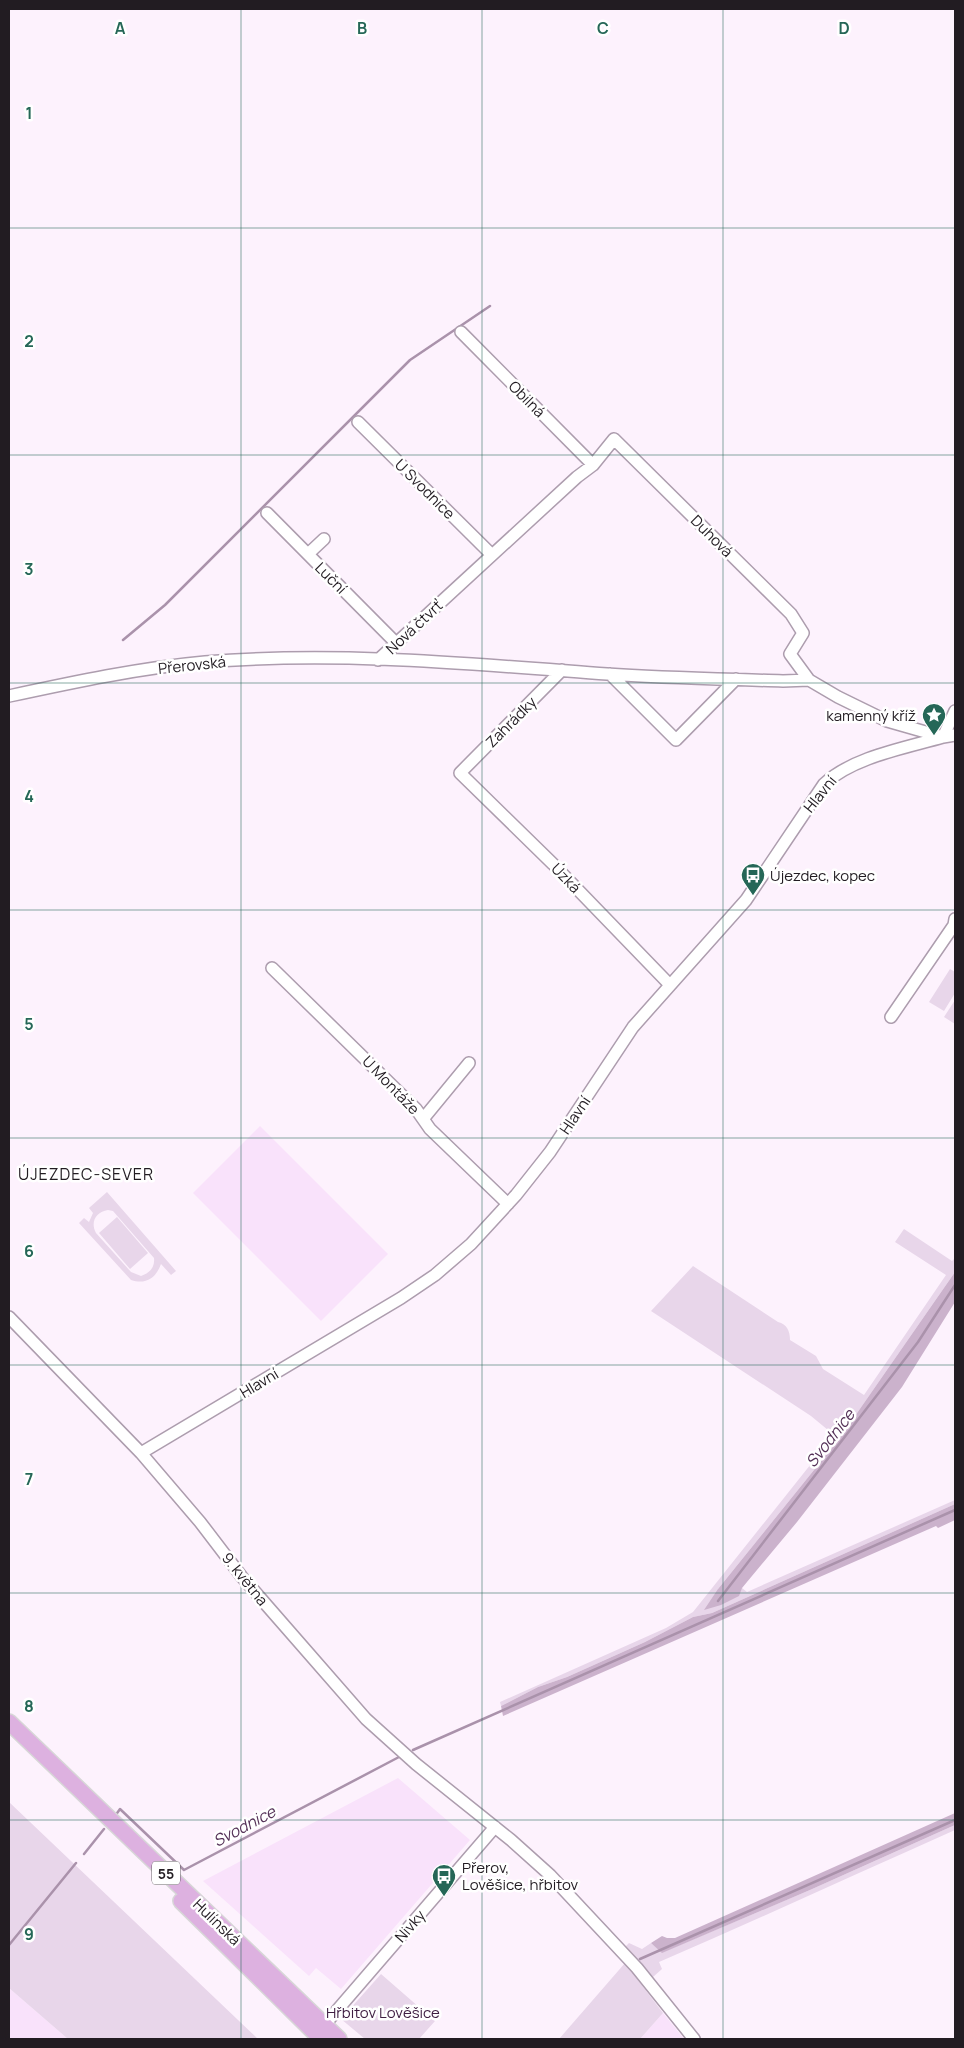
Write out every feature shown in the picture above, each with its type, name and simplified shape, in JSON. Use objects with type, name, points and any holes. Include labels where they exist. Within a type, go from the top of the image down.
[{"type":"main road","name":"Hulínská","points":[[9,1722],[318,2035]]},
{"type":"main road","name":"Hulínská","points":[[9,1733],[318,2035],[339,2039]]},
{"type":"street","name":"Obilná","points":[[460,332],[593,465]]},
{"type":"street","name":"U Svodnice","points":[[358,422],[492,555]]},
{"type":"street","name":"Nová čtvrť","points":[[378,660],[395,642],[577,477],[593,465],[614,439],[618,442]]},
{"type":"street","name":"Duhová","points":[[618,442],[791,614],[803,633],[790,654],[809,680]]},
{"type":"street","name":"Luční","points":[[266,513],[395,642]]},
{"type":"street","points":[[308,554],[324,539]]},
{"type":"street","name":"Přerovská","points":[[9,696],[75,682],[205,662],[290,658],[378,660]]},
{"type":"street","name":"Nová čtvrť","points":[[378,660],[610,674],[783,682],[809,680]]},
{"type":"street","name":"Zahrádky","points":[[460,773],[562,670]]},
{"type":"street","points":[[610,674],[676,740],[736,679]]},
{"type":"street","points":[[809,680],[887,721],[943,737],[955,711]]},
{"type":"street","name":"Hlavní","points":[[141,1454],[402,1298],[435,1275],[471,1244],[508,1204],[550,1152],[633,1027],[746,900],[816,794],[834,774],[853,764],[955,735]]},
{"type":"street","name":"Úzká","points":[[460,773],[670,985]]},
{"type":"street","points":[[891,1017],[954,925],[955,919]]},
{"type":"street","name":"U Montáže","points":[[272,968],[416,1109],[430,1128],[508,1204]]},
{"type":"street","points":[[423,1119],[469,1063]]},
{"type":"street","name":"9. května","points":[[9,1317],[141,1454],[200,1522],[242,1577],[366,1719],[416,1764],[534,1860],[566,1891],[636,1968],[694,2039]]},
{"type":"street","name":"Nivky","points":[[318,2035],[495,1827]]},
{"type":"shaded area","points":[[260,1126],[388,1254],[321,1321],[193,1193]]},
{"type":"shaded area","points":[[955,1272],[955,1302],[902,1387],[797,1522],[742,1588],[739,1596],[721,1605],[704,1610],[718,1589],[839,1439]]},
{"type":"shaded area","points":[[955,1504],[955,1520],[938,1528],[936,1526],[503,1716],[501,1706],[538,1687],[567,1677],[645,1642],[693,1617],[712,1613]]},
{"type":"shaded area","points":[[398,1778],[470,1840],[341,1989],[316,1968],[309,1976],[203,1881]]},
{"type":"shaded area","points":[[955,1813],[955,1825],[810,1890],[662,1953],[651,1943],[662,1936],[675,1938]]},
{"type":"shaded area","points":[[9,1988],[68,2039],[9,2039]]},
{"type":"shaded area","points":[[663,2013],[684,2039],[640,2039]]},
{"type":"green space","points":[[950,969],[955,972],[955,993],[944,1011],[929,1002]]},
{"type":"green space","points":[[955,1000],[955,1024],[944,1017]]},
{"type":"green space","points":[[107,1192],[176,1271],[171,1275],[161,1264],[150,1279],[141,1282],[131,1280],[79,1223],[84,1218],[89,1222],[93,1213],[89,1208]],"holes":[[[104,1211],[113,1211],[154,1258],[153,1267],[144,1275],[141,1276],[131,1272],[94,1229],[94,1221],[97,1215]]]},
{"type":"green space","points":[[117,1217],[148,1253],[130,1269],[99,1233]]},
{"type":"green space","points":[[904,1229],[952,1261],[955,1258],[955,1272],[839,1439],[718,1589],[742,1588],[747,1592],[955,1500],[955,1504],[712,1613],[693,1617],[645,1642],[567,1677],[538,1687],[501,1706],[500,1702],[666,1628],[693,1612],[834,1435],[811,1416],[651,1311],[693,1266],[778,1322],[784,1324],[789,1331],[790,1340],[816,1356],[823,1369],[864,1395],[946,1275],[895,1242]]},
{"type":"green space","points":[[9,1802],[258,2039],[68,2039],[9,1988]]},
{"type":"green space","points":[[955,1825],[955,1830],[659,1962],[662,1969],[653,1977],[644,1972],[624,1948],[629,1943],[642,1949],[651,1943],[663,1952],[810,1890]]},
{"type":"green space","points":[[625,1963],[663,2013],[640,2039],[559,2039]]},
{"type":"green space","name":"Hřbitov Lověšice","points":[[381,1974],[435,2021],[419,2039],[365,2039],[341,2019]]},
{"type":"waterway","points":[[123,640],[165,605],[410,360],[490,306]]},
{"type":"waterway","name":"Svodnice","points":[[718,1601],[918,1342],[955,1285]]},
{"type":"waterway","name":"Svodnice","points":[[413,1750],[955,1510]]},
{"type":"waterway","name":"Svodnice","points":[[115,1816],[120,1809],[184,1870],[399,1757]]},
{"type":"waterway","points":[[640,1959],[955,1820]]},
{"type":"waterway","name":"Svodnice","points":[[84,1854],[104,1829]]},
{"type":"waterway","name":"Svodnice","points":[[9,1945],[76,1863]]},
{"type":"place","name":"kamenný kříž","points":[[934,736]]},
{"type":"place","name":"Újezdec, kopec","points":[[753,896]]},
{"type":"place","name":"Přerov, Lověšice, hřbitov","points":[[444,1897]]},
{"type":"district","name":"ÚJEZDEC-SEVER","points":[[86,1174]]}]
